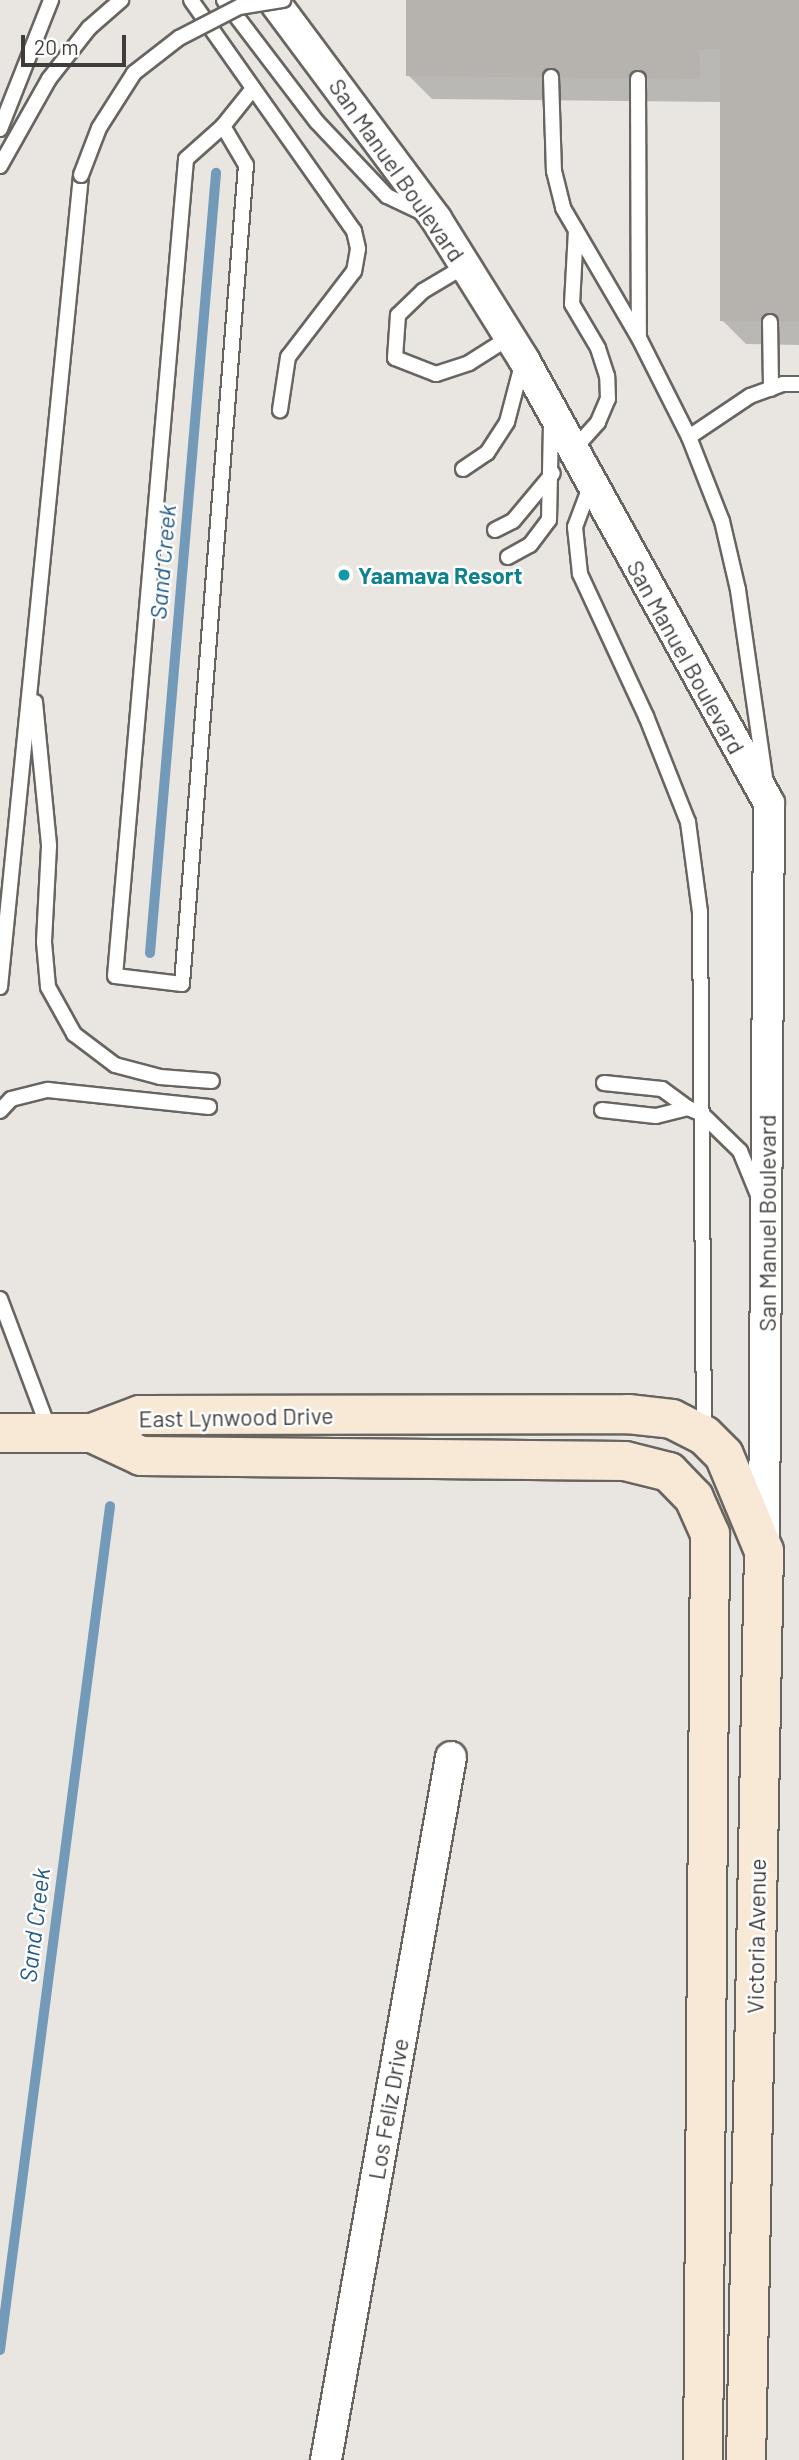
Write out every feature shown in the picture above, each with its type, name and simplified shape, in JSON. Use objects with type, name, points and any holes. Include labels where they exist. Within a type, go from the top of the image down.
[{"type":"main road","name":"East Lynwood Drive","points":[[92,1433],[140,1415],[628,1414],[688,1427]]},
{"type":"main road","points":[[688,1427],[724,1455],[764,1551]]},
{"type":"main road","points":[[0,1433],[92,1433]]},
{"type":"main road","name":"East Lynwood Drive","points":[[92,1433],[141,1456],[625,1461],[669,1472],[694,1498],[710,1534],[703,2460]]},
{"type":"main road","name":"Victoria Avenue","points":[[746,2460],[764,1551]]},
{"type":"street","name":"San Manuel Boulevard","points":[[273,0],[436,219],[517,349],[574,449],[590,487],[768,803],[767,1412]]},
{"type":"street","name":"Victoria Avenue","points":[[764,1551],[767,1412]]},
{"type":"street","name":"Los Feliz Drive","points":[[326,2460],[451,1757]]},
{"type":"lane","points":[[0,129],[51,0]]},
{"type":"lane","points":[[0,166],[50,79],[89,28],[121,0]]},
{"type":"lane","points":[[191,0],[251,92],[354,231],[358,249],[354,271],[288,357],[280,410]]},
{"type":"lane","points":[[224,0],[317,122],[387,196],[436,219]]},
{"type":"lane","points":[[0,987],[81,175],[99,128],[134,73],[179,38],[239,7],[283,0]]},
{"type":"lane","points":[[551,77],[554,171],[563,208],[639,338],[689,437],[722,521],[738,590],[768,803]]},
{"type":"lane","points":[[638,79],[639,338]]},
{"type":"lane","points":[[223,126],[246,165],[182,984],[115,976],[186,159],[223,126],[251,92]]},
{"type":"lane","points":[[574,449],[598,422],[608,399],[607,376],[598,348],[572,304],[576,230]]},
{"type":"lane","points":[[463,468],[487,453],[507,422],[517,349],[436,374],[395,358],[398,315],[423,291],[465,266]]},
{"type":"lane","points":[[770,322],[771,389]]},
{"type":"lane","points":[[689,437],[751,396],[799,384]]},
{"type":"lane","points":[[508,557],[530,545],[549,520],[553,473],[550,404]]},
{"type":"lane","points":[[495,530],[513,521],[553,473]]},
{"type":"lane","points":[[590,487],[575,527],[580,574],[646,716],[688,822],[700,912],[688,1427]]},
{"type":"lane","points":[[32,669],[49,846],[44,942],[48,987],[74,1034],[115,1065],[160,1077],[212,1081]]},
{"type":"lane","points":[[604,1083],[662,1089],[695,1111],[740,1151],[767,1216]]},
{"type":"lane","points":[[0,1111],[12,1099],[48,1090],[209,1107]]},
{"type":"lane","points":[[603,1110],[656,1116],[695,1111]]},
{"type":"lane","points":[[0,1299],[50,1433]]},
{"type":"building","points":[[406,0],[799,0],[799,322],[720,321],[720,49],[699,49],[700,79],[406,76]]},
{"type":"waterway","name":"Sand Creek","points":[[150,953],[216,173]]},
{"type":"waterway","name":"Sand Creek","points":[[0,2350],[110,1506]]},
{"type":"place","name":"Yaamava Resort","points":[[344,575]]}]
